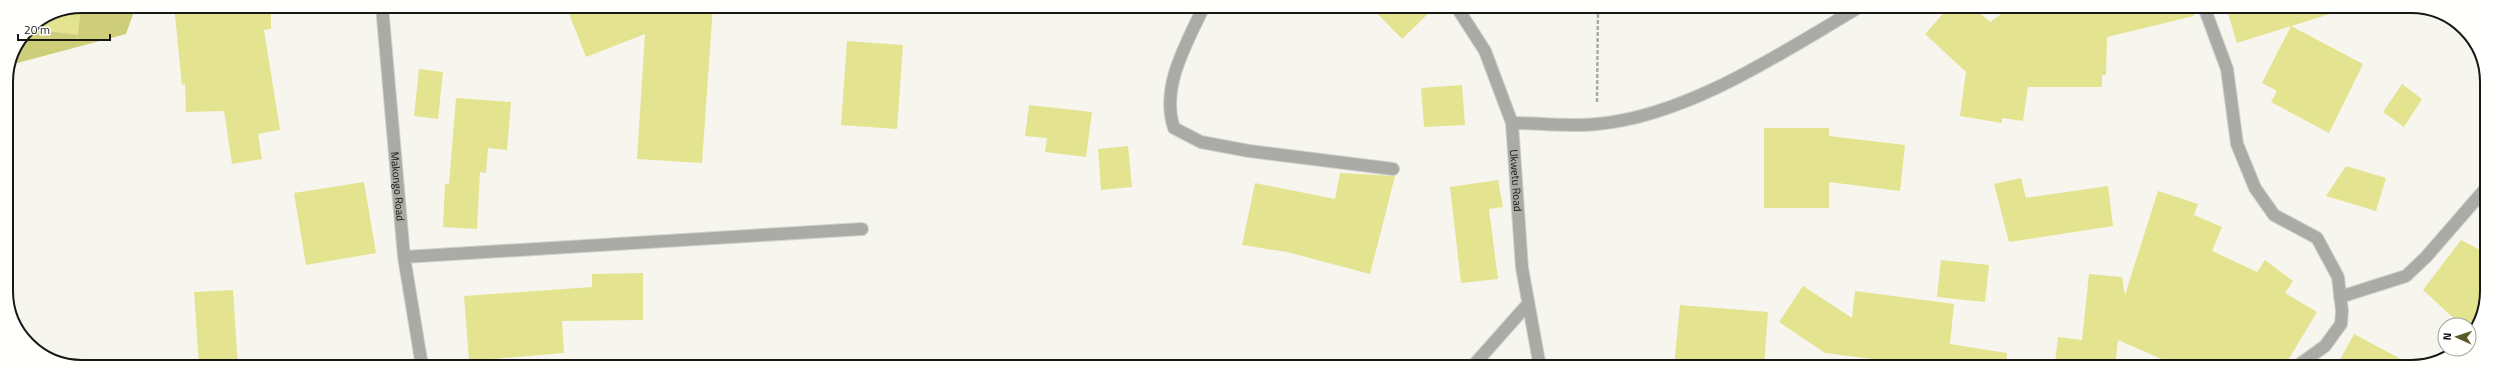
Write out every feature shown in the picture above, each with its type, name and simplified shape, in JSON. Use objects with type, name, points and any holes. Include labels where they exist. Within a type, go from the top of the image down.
[{"type":"street","name":"Makongo Road","points":[[383,13],[404,257],[421,360]]},
{"type":"street","points":[[1201,13],[1174,75],[1169,115],[1174,128],[1201,142],[1249,151],[1393,169]]},
{"type":"street","name":"Ukwetu Road","points":[[1461,13],[1485,51],[1512,123],[1522,268],[1539,360]]},
{"type":"street","points":[[1512,123],[1596,124],[1633,118],[1685,102],[1766,61],[1849,13]]},
{"type":"street","points":[[2206,13],[2227,70],[2238,144],[2254,188],[2274,215],[2317,238],[2338,277],[2341,324],[2334,337],[2325,346],[2306,360]]},
{"type":"street","points":[[2340,297],[2406,276],[2426,257],[2480,195]]},
{"type":"street","points":[[404,257],[862,229]]},
{"type":"street","points":[[1478,360],[1528,304]]},
{"type":"path","points":[[1596,124],[1598,13]]},
{"type":"shaded area","points":[[134,13],[126,34],[16,63],[18,56],[33,33],[56,18],[69,14]]},
{"type":"building","points":[[80,13],[78,35],[37,30],[56,18],[69,14]]},
{"type":"building","points":[[175,13],[271,13],[271,29],[264,30],[280,130],[258,134],[262,159],[232,164],[224,111],[186,112],[185,84],[182,85]]},
{"type":"building","points":[[569,13],[713,13],[702,163],[637,159],[645,34],[586,57]]},
{"type":"building","points":[[1377,13],[1429,13],[1402,39]]},
{"type":"building","points":[[1944,13],[1980,13],[1990,22],[2003,13],[2194,13],[2194,16],[2107,37],[2106,75],[2102,75],[2102,87],[2028,87],[2023,121],[2002,118],[2002,123],[1960,116],[1966,72],[1925,34]]},
{"type":"building","points":[[2228,13],[2333,13],[2237,43]]},
{"type":"building","points":[[2291,26],[2363,64],[2329,133],[2271,102],[2277,91],[2262,83]]},
{"type":"building","points":[[847,41],[903,45],[897,129],[841,125]]},
{"type":"building","points":[[419,69],[443,72],[438,119],[414,116]]},
{"type":"building","points":[[2402,84],[2422,99],[2404,127],[2383,112]]},
{"type":"building","points":[[1462,85],[1465,125],[1424,127],[1421,88]]},
{"type":"building","points":[[456,98],[511,102],[507,150],[488,148],[486,173],[480,172],[477,229],[443,227],[445,184],[449,184]]},
{"type":"building","points":[[1029,105],[1092,112],[1086,157],[1045,152],[1047,138],[1025,136]]},
{"type":"building","points":[[1764,128],[1829,128],[1829,136],[1905,145],[1900,191],[1829,182],[1829,208],[1764,208]]},
{"type":"building","points":[[1128,146],[1132,187],[1101,190],[1098,149]]},
{"type":"building","points":[[2346,166],[2386,178],[2376,211],[2326,196]]},
{"type":"building","points":[[1340,173],[1395,176],[1370,274],[1287,252],[1242,245],[1255,183],[1335,199]]},
{"type":"building","points":[[2021,178],[2026,198],[2108,186],[2113,226],[2009,242],[1994,184]]},
{"type":"building","points":[[1498,180],[1503,207],[1489,209],[1498,279],[1461,283],[1450,187]]},
{"type":"building","points":[[364,182],[376,253],[306,265],[294,193]]},
{"type":"building","points":[[2158,191],[2198,204],[2194,215],[2222,227],[2212,251],[2257,272],[2265,260],[2293,281],[2285,293],[2317,312],[2288,360],[2164,360],[2118,340],[2116,360],[2055,360],[2058,337],[2082,340],[2089,274],[2122,277],[2125,295]]},
{"type":"building","points":[[2461,240],[2480,250],[2479,300],[2474,317],[2452,317],[2423,290]]},
{"type":"building","points":[[1941,260],[1989,265],[1985,302],[1937,297]]},
{"type":"building","points":[[643,273],[643,320],[562,321],[564,353],[469,360],[464,296],[592,287],[592,274]]},
{"type":"building","points":[[1803,286],[1852,318],[1855,291],[1954,304],[1950,344],[2007,353],[2006,360],[1880,360],[1825,353],[1779,322]]},
{"type":"building","points":[[233,290],[238,360],[199,360],[194,292]]},
{"type":"building","points":[[1680,305],[1768,312],[1765,360],[1674,360]]},
{"type":"building","points":[[2354,334],[2403,360],[2340,360]]}]
